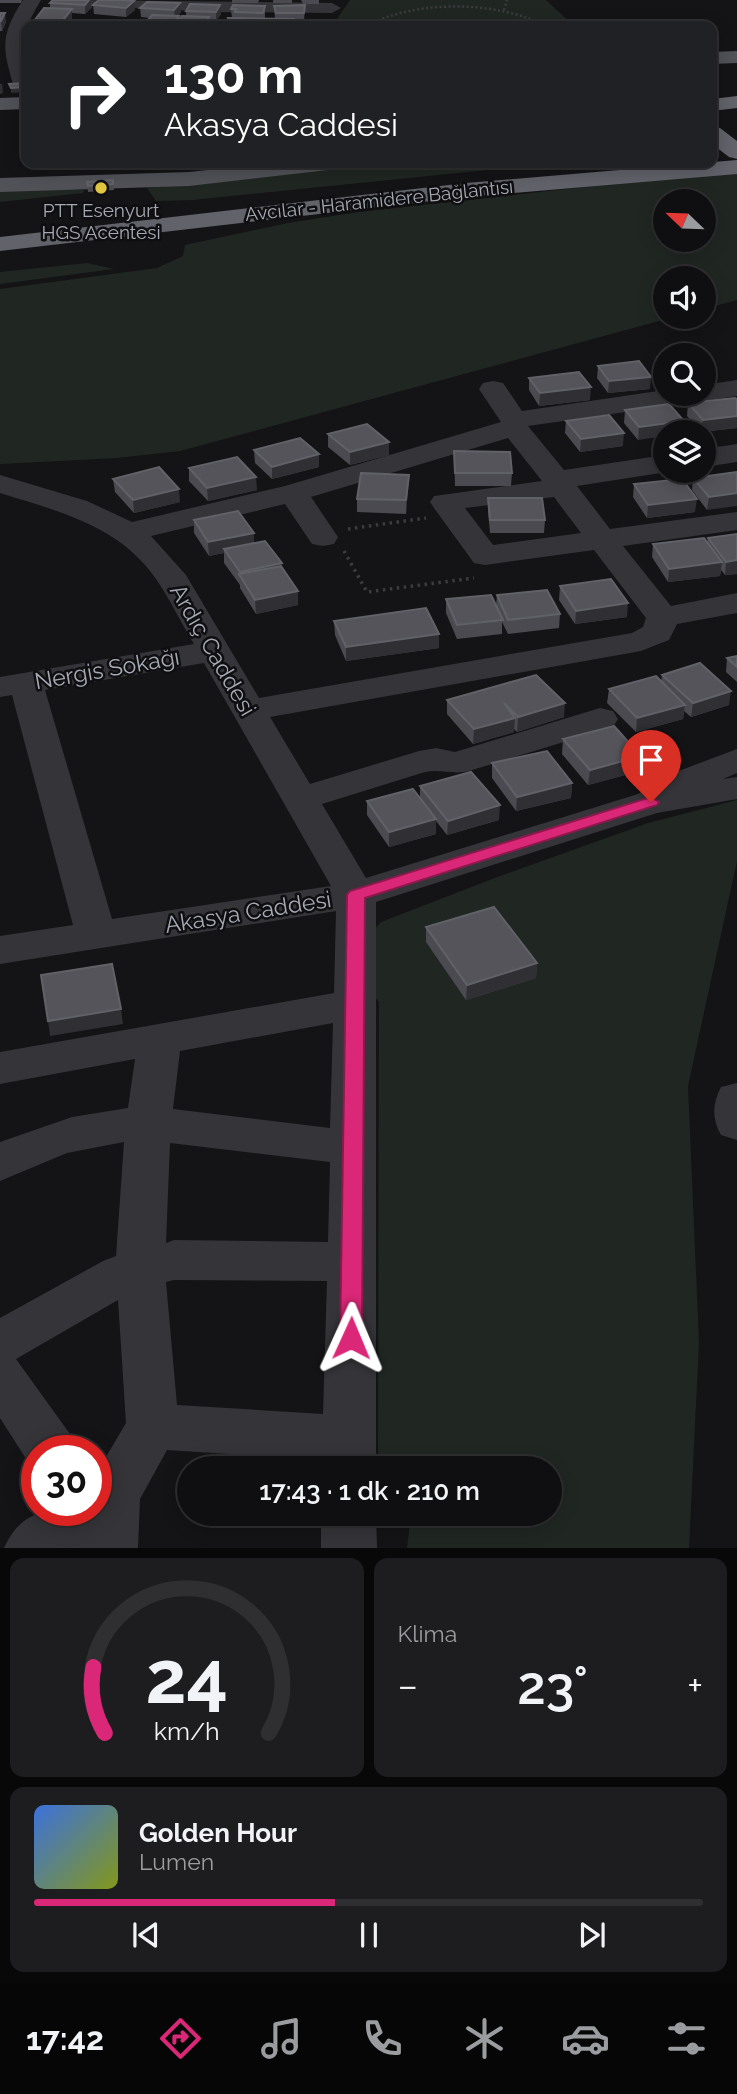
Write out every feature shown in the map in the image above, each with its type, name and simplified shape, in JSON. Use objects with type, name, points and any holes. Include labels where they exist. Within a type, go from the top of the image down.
[{"type":"highway","points":[[717,117],[737,102]]},
{"type":"highway","points":[[717,117],[737,139]]},
{"type":"highway","points":[[717,117],[737,154]]},
{"type":"highway","name":"Avcılar - Haramidere Bağlantısı","points":[[717,161],[737,154]]},
{"type":"highway","name":"Avcılar - Haramidere Bağlantısı","points":[[717,164],[737,167]]},
{"type":"highway","name":"Avcılar - Haramidere Bağlantısı","points":[[11,235],[443,180],[579,168]]},
{"type":"highway","name":"Avcılar - Haramidere Bağlantısı","points":[[11,235],[666,168]]},
{"type":"main road","points":[[717,58],[737,57]]},
{"type":"main road","points":[[0,104],[20,76]]},
{"type":"main road","points":[[3,177],[11,171],[27,168]]},
{"type":"main road","points":[[3,177],[153,176],[228,168]]},
{"type":"main road","points":[[3,177],[189,179],[285,168]]},
{"type":"street","points":[[20,76],[5,36],[32,0]]},
{"type":"street","points":[[85,0],[209,7],[334,4],[326,21]]},
{"type":"street","points":[[716,391],[737,388]]},
{"type":"street","points":[[493,389],[514,424],[663,617]]},
{"type":"street","points":[[127,532],[293,493],[514,424],[653,401]]},
{"type":"street","points":[[716,456],[737,453]]},
{"type":"street","points":[[653,466],[445,502],[485,556],[737,521]]},
{"type":"street","name":"Ardıç Caddesi","points":[[3,491],[45,498],[111,522],[145,546],[170,575],[356,895]]},
{"type":"street","points":[[293,493],[337,537]]},
{"type":"street","points":[[663,617],[737,603]]},
{"type":"street","points":[[248,710],[641,641],[657,633],[663,617]]},
{"type":"street","name":"Nergis Sokağı","points":[[13,685],[214,651]]},
{"type":"street","points":[[13,685],[96,935]]},
{"type":"street","points":[[300,799],[419,762],[436,759],[456,763],[600,719]]},
{"type":"street","points":[[676,760],[735,767]]},
{"type":"street","name":"Akasya Caddesi","points":[[0,950],[356,895],[651,802],[681,783],[735,767]]},
{"type":"street","points":[[153,1426],[350,1454],[356,895]]},
{"type":"street","points":[[0,1068],[354,1004]]},
{"type":"street","points":[[112,1492],[153,1426],[140,1270],[148,1124],[160,1038]]},
{"type":"street","points":[[737,1099],[737,1123]]},
{"type":"street","points":[[0,1163],[20,1151],[94,1129],[148,1124],[353,1148]]},
{"type":"street","points":[[0,1343],[120,1275],[174,1260],[352,1262]]},
{"type":"street","points":[[0,1375],[40,1435]]},
{"type":"street","points":[[32,1548],[72,1526]]},
{"type":"street","points":[[349,1526],[349,1548]]},
{"type":"path","points":[[504,10],[507,0]]},
{"type":"path","points":[[371,21],[388,13],[421,7],[476,6],[504,10],[537,21]]},
{"type":"path","points":[[454,514],[337,537],[367,592],[478,577]]},
{"type":"shaded area","points":[[350,0],[546,0],[569,21],[335,21]]},
{"type":"shaded area","points":[[313,168],[508,168],[193,200],[156,201],[147,188]]},
{"type":"shaded area","points":[[737,173],[737,300],[716,306],[716,266],[653,266],[653,323],[180,451],[117,458],[0,464],[0,289],[157,268],[183,256],[185,245],[288,223],[359,212],[683,176]]},
{"type":"shaded area","points":[[0,188],[84,190],[83,193],[0,202]]},
{"type":"shaded area","points":[[87,263],[114,269],[0,284],[0,272]]},
{"type":"shaded area","points":[[737,800],[737,861],[688,1086],[699,1343],[689,1548],[407,1548],[410,1526],[562,1526],[562,1456],[378,1456],[379,1002],[367,988],[366,939],[381,922],[648,823]]},
{"type":"building","points":[[53,0],[89,0],[85,5],[50,3]]},
{"type":"building","points":[[99,0],[134,1],[126,8],[93,5]]},
{"type":"building","points":[[147,2],[180,3],[174,10],[140,8]]},
{"type":"building","points":[[190,4],[220,5],[216,12],[186,11]]},
{"type":"building","points":[[233,5],[265,6],[263,13],[235,12],[236,9],[231,9]]},
{"type":"building","points":[[305,5],[304,13],[276,13],[274,6]]},
{"type":"building","points":[[44,8],[72,9],[62,21],[34,21]]},
{"type":"building","points":[[152,15],[179,16],[175,21],[147,21]]},
{"type":"building","points":[[182,16],[209,17],[207,21],[178,21]]},
{"type":"building","points":[[228,18],[294,21],[230,21]]},
{"type":"building","points":[[21,83],[21,87],[11,88],[9,84]]},
{"type":"building","points":[[113,180],[113,184],[88,186],[87,182]]},
{"type":"building","points":[[639,361],[651,377],[609,381],[598,366]]},
{"type":"building","points":[[579,372],[591,387],[540,393],[529,378]]},
{"type":"building","points":[[737,399],[737,416],[703,420],[691,406],[716,406],[716,400]]},
{"type":"building","points":[[671,406],[683,420],[653,420],[653,425],[639,427],[625,410]]},
{"type":"building","points":[[609,415],[624,433],[581,439],[566,421]]},
{"type":"building","points":[[367,424],[389,442],[350,452],[328,434]]},
{"type":"building","points":[[300,438],[319,454],[272,467],[254,450]]},
{"type":"building","points":[[454,451],[510,452],[512,473],[455,473]]},
{"type":"building","points":[[237,457],[256,477],[207,488],[189,468]]},
{"type":"building","points":[[159,467],[179,489],[133,500],[113,479]]},
{"type":"building","points":[[737,472],[737,493],[709,497],[697,483],[716,483],[716,475]]},
{"type":"building","points":[[361,473],[409,475],[406,500],[357,499]]},
{"type":"building","points":[[685,483],[697,499],[648,505],[634,484]]},
{"type":"building","points":[[488,498],[542,498],[545,520],[490,520]]},
{"type":"building","points":[[238,511],[254,533],[208,542],[194,520]]},
{"type":"building","points":[[737,534],[737,560],[726,562],[708,538]]},
{"type":"building","points":[[704,538],[722,562],[669,569],[653,544]]},
{"type":"building","points":[[265,541],[282,563],[240,572],[224,549]]},
{"type":"building","points":[[281,566],[298,591],[255,600],[239,574]]},
{"type":"building","points":[[611,579],[628,603],[576,611],[560,586]]},
{"type":"building","points":[[547,590],[560,614],[508,620],[497,595]]},
{"type":"building","points":[[491,595],[503,620],[457,625],[446,599]]},
{"type":"building","points":[[426,608],[439,634],[346,647],[334,621]]},
{"type":"building","points":[[737,656],[737,667],[727,658]]},
{"type":"building","points":[[700,663],[731,691],[693,703],[662,675]]},
{"type":"building","points":[[536,675],[565,703],[518,717],[504,703],[515,718],[474,729],[447,700]]},
{"type":"building","points":[[656,676],[685,705],[637,718],[609,689]]},
{"type":"building","points":[[614,726],[641,756],[590,770],[563,739]]},
{"type":"building","points":[[547,751],[572,783],[517,797],[492,763]]},
{"type":"building","points":[[471,772],[500,805],[448,821],[420,786]]},
{"type":"building","points":[[413,789],[436,819],[389,832],[367,801]]},
{"type":"building","points":[[494,907],[537,963],[467,985],[426,927]]},
{"type":"building","points":[[112,964],[121,1009],[48,1021],[41,975]]},
{"type":"place","name":"PTT Esenyurt HGS Acentesi","points":[[101,188]]},
{"type":"route","points":[[351,1338],[356,895],[651,802]]}]
